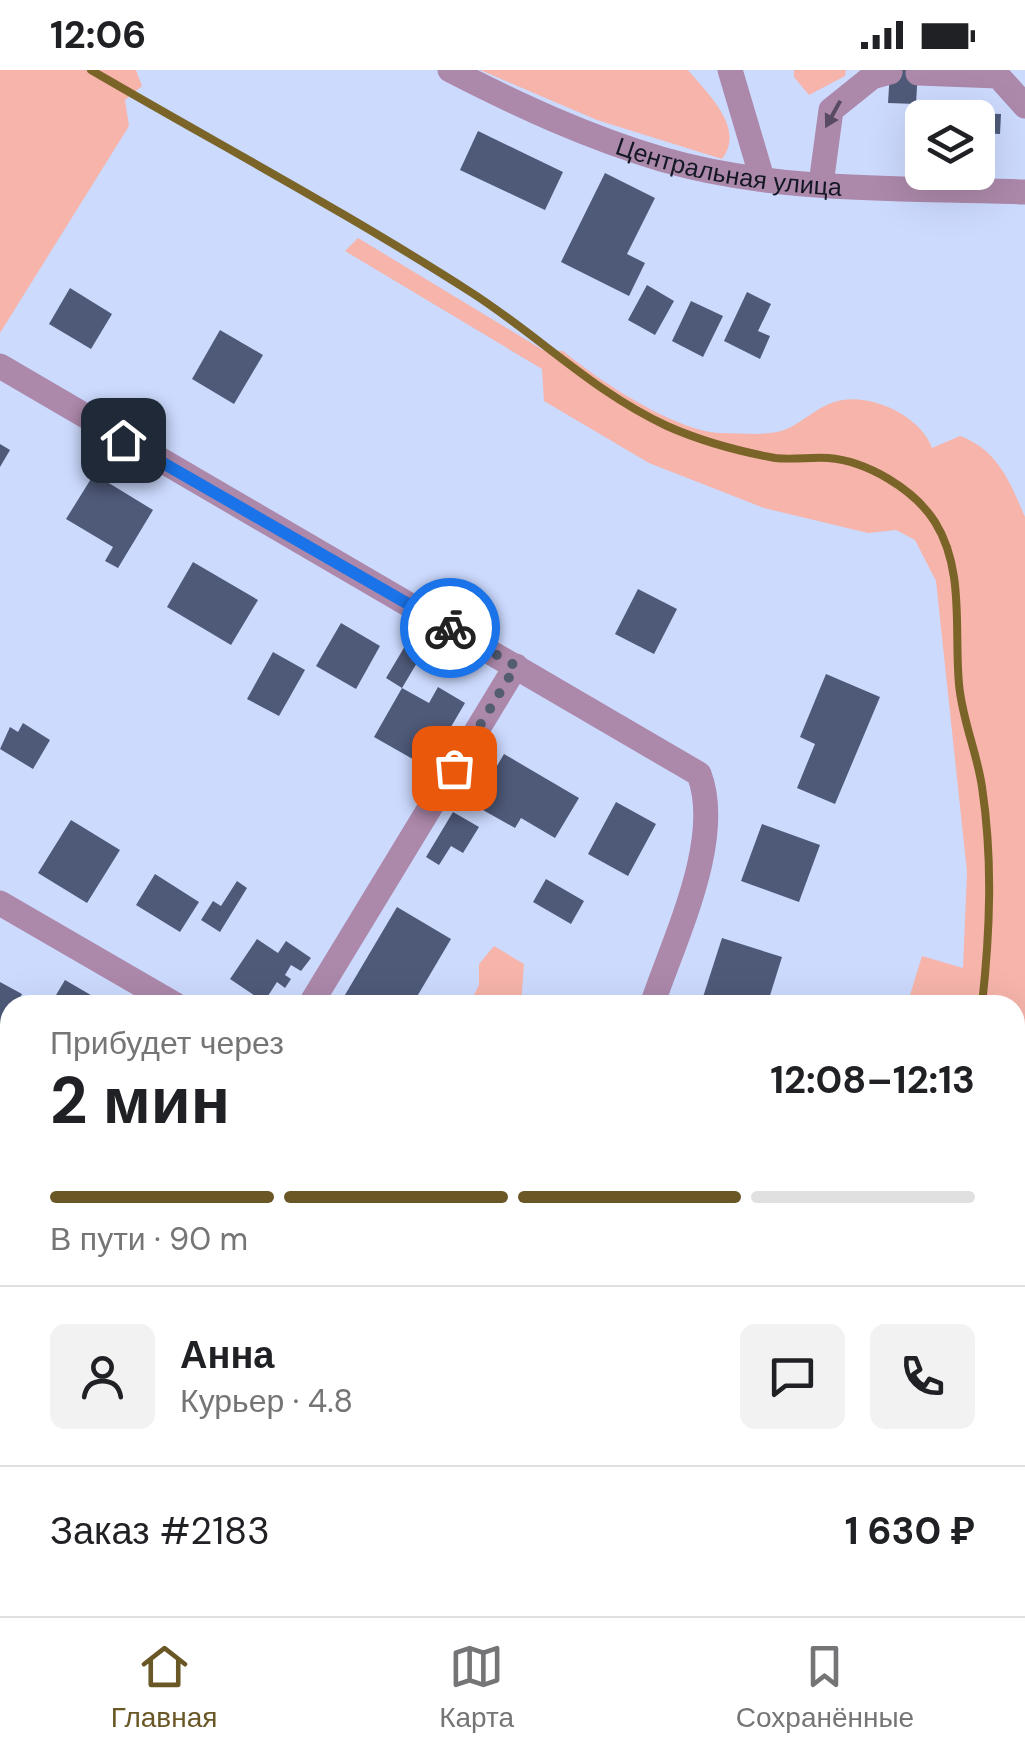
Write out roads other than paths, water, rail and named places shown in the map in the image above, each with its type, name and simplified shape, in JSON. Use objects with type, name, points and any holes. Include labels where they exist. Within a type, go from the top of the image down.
[{"type":"street","name":"Центральная улица","points":[[450,70],[585,134],[664,160],[821,184],[1025,192]]},
{"type":"street","points":[[730,70],[762,178]]},
{"type":"street","points":[[821,184],[831,110],[872,77],[890,72]]},
{"type":"street","points":[[918,73],[998,73],[1025,106]]},
{"type":"street","points":[[0,366],[699,774],[708,796],[708,832],[655,995]]},
{"type":"street","points":[[316,995],[516,666]]},
{"type":"street","points":[[0,902],[159,995]]},
{"type":"waterway","points":[[91,70],[423,262],[640,412],[694,437],[747,452],[782,459],[843,460],[873,471],[915,498],[935,522],[951,560],[954,580],[961,697],[980,774],[988,842],[983,995]]}]
